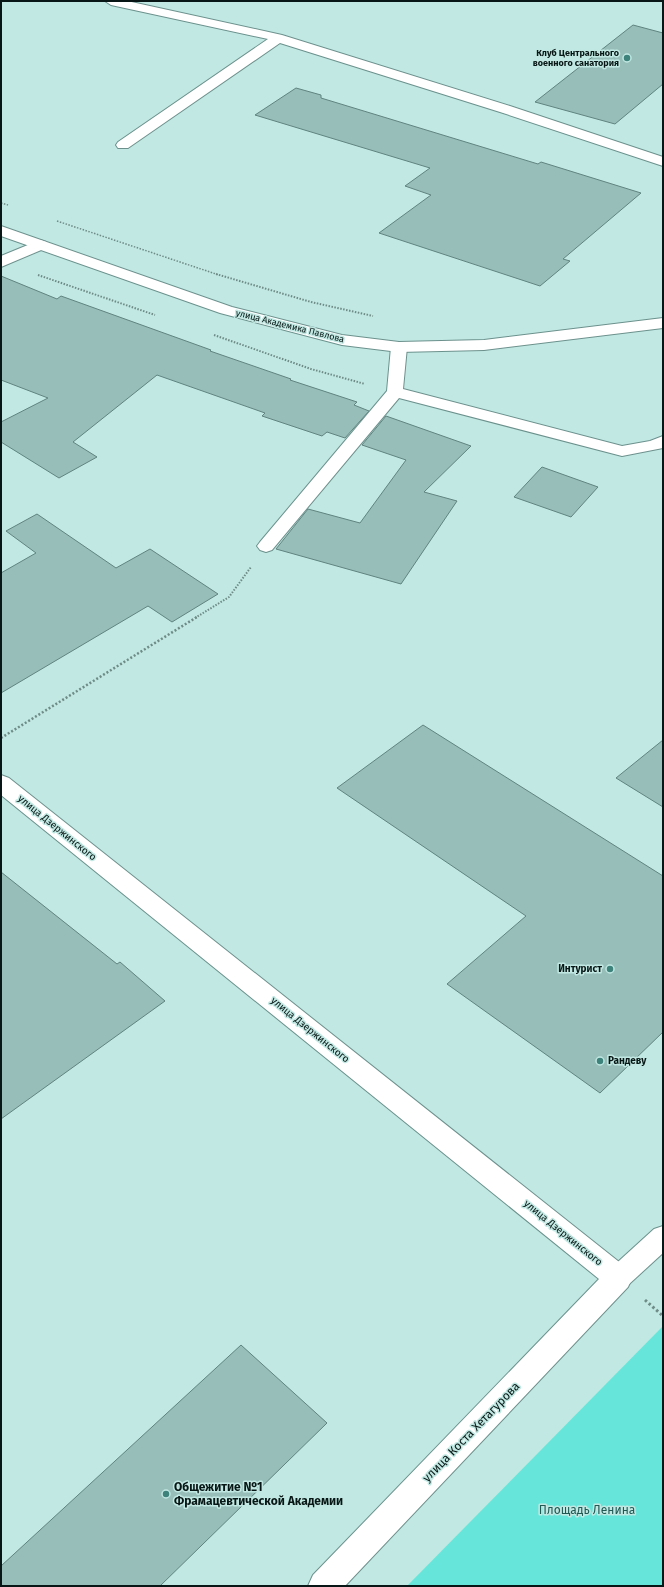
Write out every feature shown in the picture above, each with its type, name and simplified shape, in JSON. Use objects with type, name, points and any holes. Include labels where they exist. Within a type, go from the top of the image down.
[{"type":"street","name":"улица Академика Павлова","points":[[1,231],[226,310],[342,340],[399,347],[484,345],[663,323]]},
{"type":"street","points":[[1,262],[40,244]]},
{"type":"street","name":"улица Дзержинского","points":[[1,783],[618,1278]]},
{"type":"street","name":"улица Коста Хетагурова","points":[[324,1586],[618,1278]]},
{"type":"lane","points":[[111,1],[278,38],[505,109],[663,162]]},
{"type":"lane","points":[[123,145],[278,38]]},
{"type":"lane","points":[[266,546],[395,392],[399,347]]},
{"type":"lane","points":[[395,392],[622,451],[655,445],[663,441]]},
{"type":"lane","points":[[618,1278],[663,1237]]},
{"type":"path","points":[[1,203],[8,205]]},
{"type":"path","points":[[51,219],[257,287],[311,302],[380,317]]},
{"type":"path","points":[[1,738],[229,597],[266,546]]},
{"type":"green space","name":"Площадь Ленина","points":[[663,1326],[663,1586],[407,1586]]},
{"type":"building","name":"Клуб Центрального военного санатория","points":[[633,25],[663,33],[663,84],[615,124],[535,102]]},
{"type":"building","points":[[296,88],[321,95],[321,98],[538,164],[541,162],[641,193],[563,259],[570,261],[540,286],[379,233],[431,195],[405,186],[430,168],[255,115]]},
{"type":"building","points":[[1,276],[57,299],[61,296],[291,379],[290,380],[357,402],[354,405],[369,411],[345,438],[327,432],[322,436],[262,416],[265,413],[157,375],[73,442],[97,457],[59,478],[1,442],[1,422],[48,398],[1,380]]},
{"type":"building","points":[[386,416],[471,446],[424,492],[457,501],[401,584],[276,549],[308,509],[360,523],[406,460],[362,445]]},
{"type":"building","points":[[542,467],[598,487],[571,517],[514,497]]},
{"type":"building","points":[[37,514],[116,568],[150,549],[218,594],[172,622],[148,606],[1,693],[1,573],[36,553],[6,531]]},
{"type":"building","points":[[423,725],[663,876],[663,1032],[600,1093],[447,984],[526,916],[337,788]]},
{"type":"building","points":[[663,740],[663,807],[616,778]]},
{"type":"building","points":[[1,872],[117,964],[120,962],[165,1001],[1,1119]]},
{"type":"building","name":"Общежитие №1 Фрамацевтической Академии","points":[[241,1345],[327,1423],[160,1586],[1,1586],[1,1566]]},
{"type":"place","name":"Клуб Центрального военного санатория","points":[[627,58]]},
{"type":"place","name":"Интурист","points":[[610,969]]},
{"type":"place","name":"Рандеву","points":[[600,1061]]},
{"type":"place","name":"Общежитие №1 Фрамацевтической Академии","points":[[166,1494]]}]
